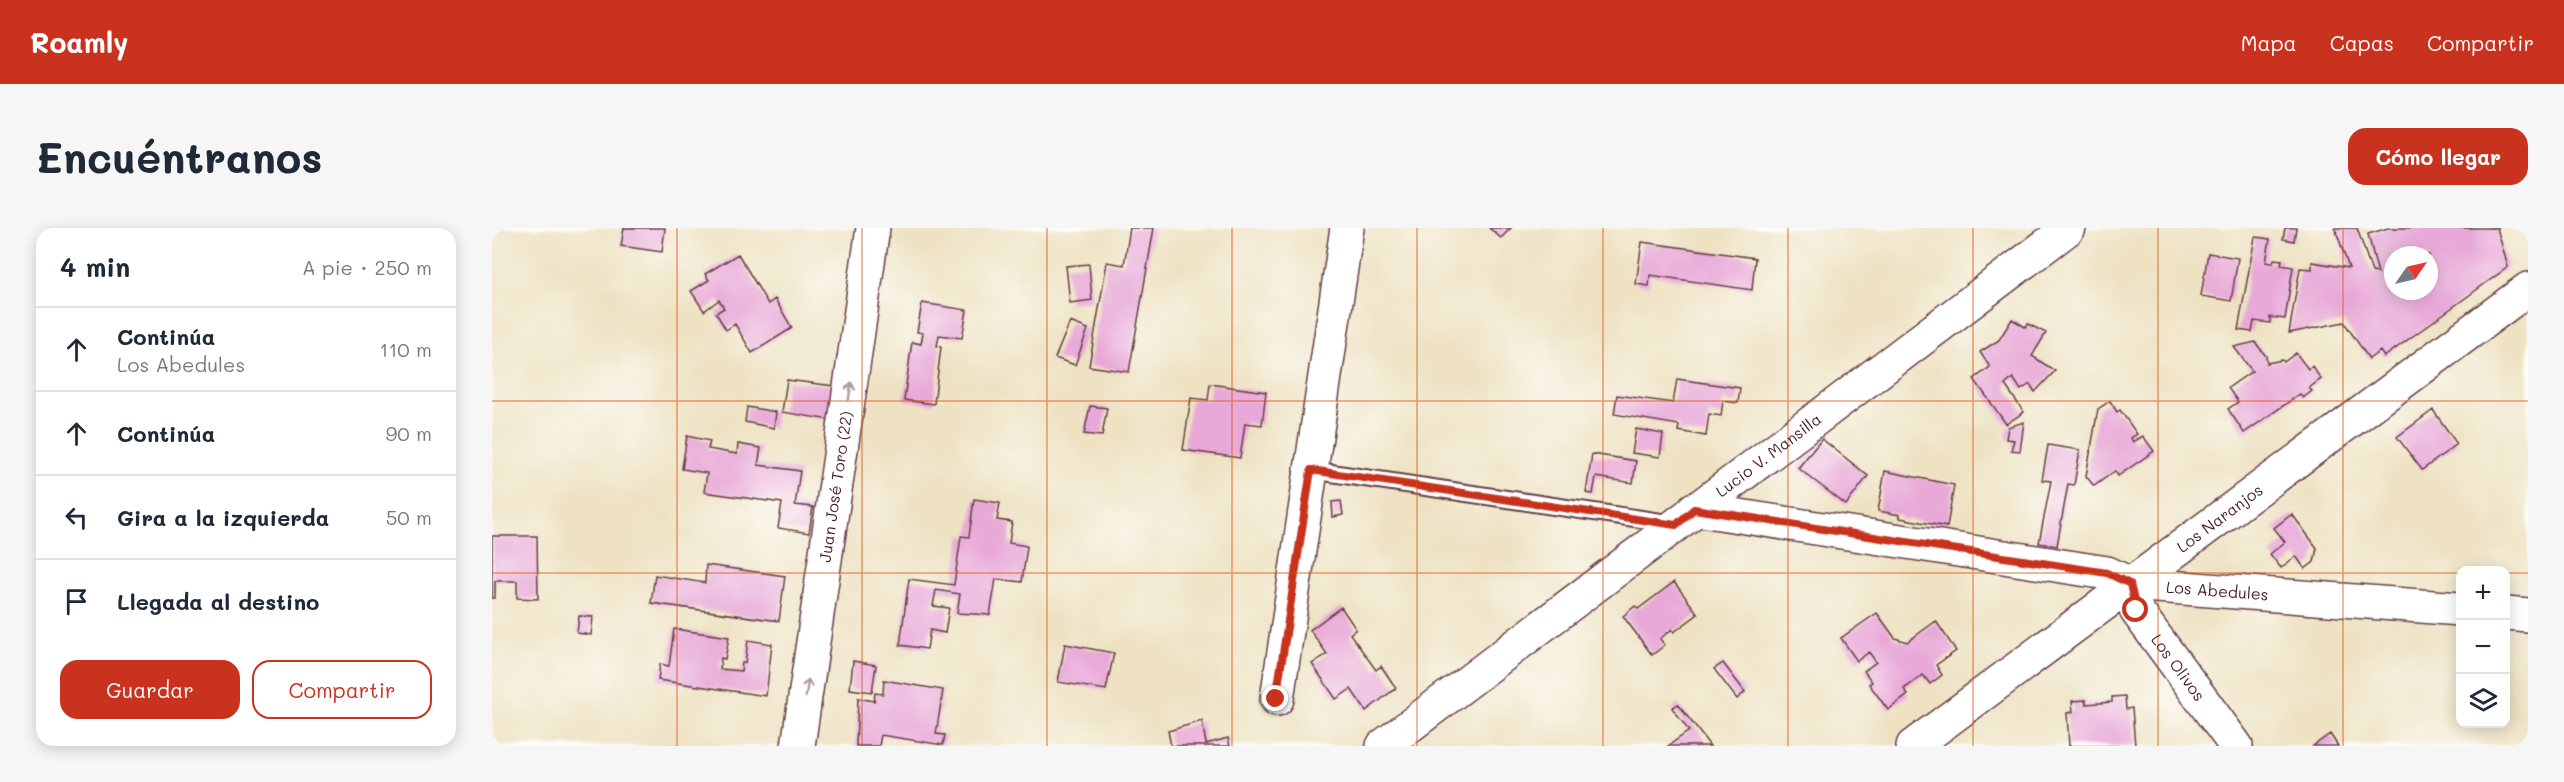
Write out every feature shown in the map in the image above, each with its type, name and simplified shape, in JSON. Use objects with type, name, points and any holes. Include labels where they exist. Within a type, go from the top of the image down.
[{"type":"street","name":"Juan José Toro (22)","points":[[798,746],[873,228]]},
{"type":"street","points":[[1276,699],[1347,228]]},
{"type":"street","name":"Lucio V. Mansilla","points":[[1383,746],[2068,228]]},
{"type":"street","name":"Los Naranjos","points":[[1913,746],[2528,289]]},
{"type":"street","name":"Los Abedules","points":[[1685,517],[2107,573],[2130,584],[2456,609]]},
{"type":"street","name":"Los Olivos","points":[[2130,584],[2136,610],[2236,746]]},
{"type":"street","points":[[2510,613],[2528,615]]},
{"type":"lane","points":[[1311,470],[1685,517]]},
{"type":"building","points":[[624,228],[665,228],[662,252],[621,246]]},
{"type":"building","points":[[1130,228],[1154,228],[1129,372],[1089,366],[1107,262],[1124,265]]},
{"type":"building","points":[[1489,228],[1511,228],[1501,238]]},
{"type":"building","points":[[2285,228],[2296,228],[2294,241],[2283,239]]},
{"type":"building","points":[[2335,228],[2357,228],[2372,272],[2378,273],[2368,234],[2388,228],[2497,228],[2508,267],[2384,357],[2380,351],[2369,359],[2344,322],[2289,333],[2300,268],[2312,269],[2312,262],[2349,268]]},
{"type":"building","points":[[2255,237],[2270,239],[2266,262],[2273,263],[2274,259],[2282,260],[2281,265],[2293,267],[2285,319],[2270,317],[2270,323],[2254,321],[2252,332],[2238,330]]},
{"type":"building","points":[[1642,242],[1755,258],[1752,290],[1650,275],[1649,286],[1636,284]]},
{"type":"building","points":[[2208,253],[2238,258],[2231,301],[2201,296]]},
{"type":"building","points":[[738,254],[768,304],[775,299],[792,328],[752,353],[735,324],[726,330],[716,313],[724,308],[719,300],[704,311],[691,291],[709,280],[705,274]]},
{"type":"building","points":[[1089,264],[1092,300],[1070,303],[1066,266]]},
{"type":"building","points":[[922,303],[967,310],[962,338],[939,335],[937,346],[941,347],[934,404],[904,400],[912,342],[921,344],[923,333],[917,332]]},
{"type":"building","points":[[2012,319],[2025,327],[2028,324],[2046,333],[2032,356],[2055,371],[2035,392],[2030,384],[2021,390],[2013,378],[2005,385],[2024,412],[2006,424],[1974,379],[1990,367],[1980,352],[1999,340]]},
{"type":"building","points":[[1070,322],[1088,329],[1075,365],[1055,358]]},
{"type":"building","points":[[2255,342],[2266,356],[2267,363],[2282,360],[2284,362],[2296,353],[2308,369],[2312,366],[2321,379],[2309,388],[2312,391],[2303,398],[2300,394],[2244,433],[2228,409],[2238,402],[2228,388],[2252,371],[2234,347]]},
{"type":"building","points":[[1677,379],[1740,388],[1738,403],[1723,401],[1721,416],[1709,414],[1706,436],[1678,431],[1679,425],[1614,414],[1617,395],[1673,403]]},
{"type":"building","points":[[787,380],[834,386],[830,420],[782,412]]},
{"type":"building","points":[[1210,384],[1266,392],[1262,425],[1245,423],[1240,458],[1183,450],[1191,398],[1208,400]]},
{"type":"building","points":[[2110,401],[2117,412],[2120,410],[2137,434],[2131,438],[2133,442],[2143,436],[2154,451],[2118,476],[2115,471],[2094,486],[2086,476],[2098,409]]},
{"type":"building","points":[[1090,406],[1107,408],[1102,436],[1084,434]]},
{"type":"building","points":[[747,407],[776,412],[774,428],[745,422]]},
{"type":"building","points":[[2433,410],[2457,444],[2422,470],[2397,437]]},
{"type":"building","points":[[2024,422],[2020,451],[2011,450],[2014,440],[2006,439],[2008,427]]},
{"type":"building","points":[[1636,429],[1663,434],[1660,457],[1632,453]]},
{"type":"building","points":[[687,436],[710,441],[708,449],[737,454],[738,444],[761,448],[758,465],[800,471],[795,505],[813,507],[809,533],[778,528],[782,503],[704,492],[707,473],[682,469]]},
{"type":"building","points":[[1822,439],[1868,476],[1846,505],[1798,468]]},
{"type":"building","points":[[2048,445],[2080,450],[2074,485],[2068,484],[2057,546],[2039,543],[2051,481],[2042,480]]},
{"type":"building","points":[[1592,454],[1636,461],[1633,483],[1596,477],[1593,494],[1586,493]]},
{"type":"building","points":[[1885,471],[1954,485],[1947,527],[1900,518],[1900,515],[1878,511]]},
{"type":"building","points":[[974,499],[1000,503],[997,520],[1012,522],[1009,543],[1027,546],[1022,582],[996,579],[990,615],[957,613],[960,594],[936,590],[933,606],[949,608],[945,633],[930,630],[927,649],[900,645],[909,579],[954,585],[961,536],[969,537]]},
{"type":"building","points":[[1341,501],[1343,515],[1333,517],[1332,502]]},
{"type":"building","points":[[2292,514],[2317,548],[2314,562],[2305,569],[2296,556],[2281,568],[2270,554],[2285,542],[2274,528]]},
{"type":"building","points":[[492,536],[537,536],[538,599],[517,598],[517,581],[495,581],[495,598],[492,598]]},
{"type":"building","points":[[706,565],[785,576],[779,621],[651,603],[655,575],[705,583]]},
{"type":"building","points":[[1674,582],[1698,614],[1674,632],[1672,629],[1660,639],[1665,645],[1652,655],[1623,616],[1635,606],[1638,609]]},
{"type":"building","points":[[1341,607],[1356,629],[1350,634],[1376,670],[1381,666],[1396,688],[1366,711],[1351,689],[1336,699],[1312,664],[1327,654],[1310,630]]},
{"type":"building","points":[[1877,613],[1895,638],[1907,642],[1936,621],[1956,651],[1936,665],[1942,675],[1930,684],[1923,675],[1904,689],[1908,695],[1888,710],[1869,684],[1872,682],[1864,671],[1876,662],[1869,652],[1857,661],[1841,638]]},
{"type":"building","points":[[579,616],[593,617],[591,635],[577,633]]},
{"type":"building","points":[[674,629],[729,637],[725,659],[721,658],[720,669],[741,671],[742,663],[745,663],[748,640],[772,644],[766,696],[658,680],[660,664],[669,666]]},
{"type":"building","points":[[1065,644],[1114,653],[1106,690],[1058,682]]},
{"type":"building","points":[[853,661],[876,665],[872,692],[850,689]]},
{"type":"building","points":[[1723,663],[1745,692],[1737,699],[1714,669]]},
{"type":"building","points":[[884,680],[943,690],[936,734],[945,735],[943,745],[881,735],[879,746],[856,746],[858,698],[874,701],[875,693],[883,694]]},
{"type":"building","points":[[2125,696],[2126,709],[2132,708],[2135,746],[2069,746],[2067,713],[2073,712],[2072,701],[2086,700],[2086,704],[2112,702],[2112,697]]},
{"type":"building","points":[[1678,704],[1710,746],[1668,746],[1689,731],[1672,708]]},
{"type":"building","points":[[1202,721],[1206,744],[1228,738],[1230,746],[1171,746],[1168,731]]},
{"type":"building","points":[[2330,734],[2338,746],[2313,746]]},
{"type":"route","points":[[1276,699],[1311,470],[1676,525],[1694,509],[2107,573],[2130,584],[2136,610]]}]
